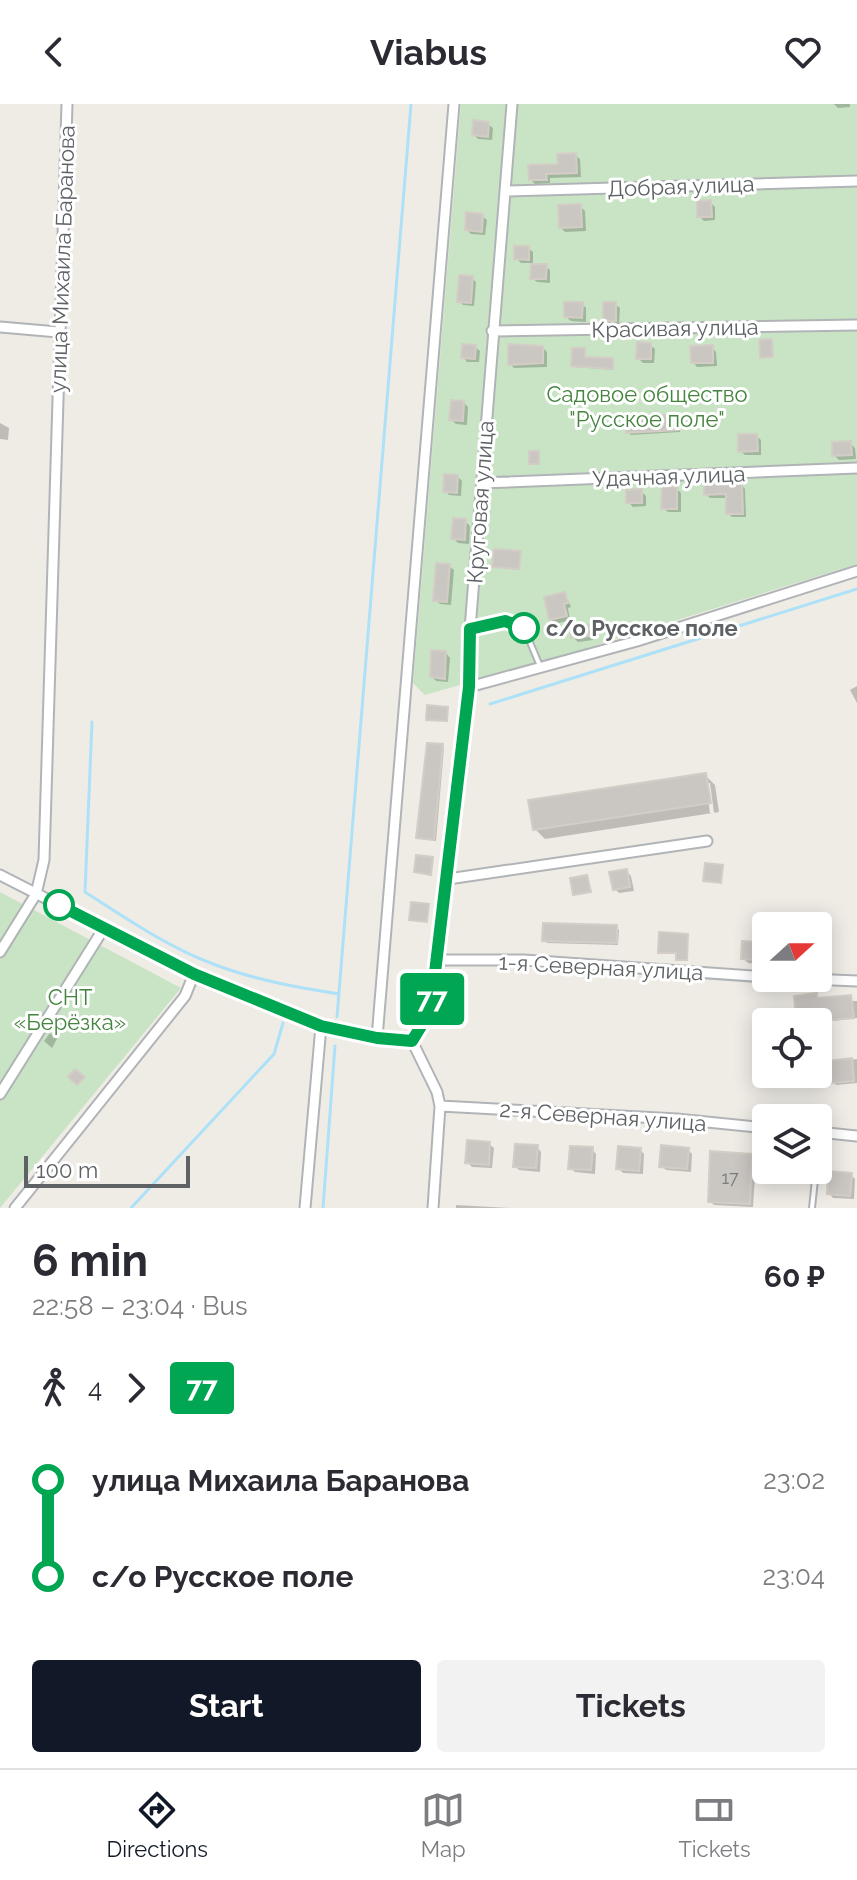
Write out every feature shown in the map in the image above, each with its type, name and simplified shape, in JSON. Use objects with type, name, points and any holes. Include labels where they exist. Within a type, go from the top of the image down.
[{"type":"street","name":"улица Михаила Баранова","points":[[36,894],[44,860],[67,104]]},
{"type":"street","points":[[377,1038],[454,104]]},
{"type":"street","name":"Круговая улица","points":[[412,1041],[426,1018],[432,998],[469,687],[470,629],[512,104]]},
{"type":"street","name":"Добрая улица","points":[[505,191],[857,181]]},
{"type":"street","name":"Красивая улица","points":[[492,331],[857,325]]},
{"type":"street","points":[[0,327],[58,332]]},
{"type":"street","name":"Удачная улица","points":[[482,483],[857,468]]},
{"type":"street","points":[[469,687],[637,641],[857,571]]},
{"type":"street","points":[[448,879],[707,841]]},
{"type":"street","points":[[0,875],[194,974],[321,1026],[377,1038],[412,1041],[437,1092],[440,1106],[433,1208]]},
{"type":"street","points":[[0,952],[36,894]]},
{"type":"street","points":[[0,1094],[104,928]]},
{"type":"street","name":"1-я Северная улица","points":[[436,960],[524,960],[752,976]]},
{"type":"street","points":[[15,1208],[185,996],[194,974]]},
{"type":"street","points":[[832,980],[857,981]]},
{"type":"street","points":[[305,1208],[321,1026]]},
{"type":"street","name":"2-я Северная улица","points":[[440,1106],[677,1119],[752,1127]]},
{"type":"street","points":[[832,1133],[857,1136]]},
{"type":"lane","points":[[470,629],[505,621],[524,628],[541,668]]},
{"type":"lane","points":[[812,1208],[815,1184]]},
{"type":"green space","name":"Садовое общество \"Русское поле\"","points":[[461,104],[857,104],[857,564],[425,695],[413,683]]},
{"type":"green space","name":"СНТ «Берёзка»","points":[[0,892],[181,988],[0,1208]]},
{"type":"building","points":[[473,120],[489,122],[488,137],[472,135]]},
{"type":"building","points":[[576,153],[577,173],[546,174],[547,180],[529,180],[528,165],[558,164],[557,154]]},
{"type":"building","points":[[711,200],[712,217],[697,217],[697,201]]},
{"type":"building","points":[[581,204],[582,227],[559,228],[558,205]]},
{"type":"building","points":[[466,212],[483,214],[482,232],[465,230]]},
{"type":"building","points":[[514,246],[529,246],[529,260],[514,259]]},
{"type":"building","points":[[531,264],[547,264],[546,279],[530,279]]},
{"type":"building","points":[[459,275],[473,276],[471,303],[457,302]]},
{"type":"building","points":[[564,302],[583,302],[582,318],[564,317]]},
{"type":"building","points":[[603,302],[616,302],[616,321],[603,321]]},
{"type":"building","points":[[772,339],[773,357],[760,358],[759,340]]},
{"type":"building","points":[[637,342],[651,343],[651,359],[636,359]]},
{"type":"building","points":[[462,344],[476,345],[475,359],[461,358]]},
{"type":"building","points":[[508,344],[543,346],[543,363],[508,365]]},
{"type":"building","points":[[713,345],[713,363],[691,363],[690,346]]},
{"type":"building","points":[[572,348],[585,348],[585,357],[613,358],[613,369],[571,366]]},
{"type":"building","points":[[451,400],[464,401],[463,421],[449,420]]},
{"type":"building","points":[[661,415],[677,415],[678,430],[626,433],[626,419],[661,418]]},
{"type":"building","points":[[738,434],[757,434],[758,451],[738,452]]},
{"type":"building","points":[[851,441],[852,455],[832,456],[832,442]]},
{"type":"building","points":[[529,451],[539,451],[539,464],[529,464]]},
{"type":"building","points":[[444,474],[458,475],[457,493],[443,492]]},
{"type":"building","points":[[742,483],[743,514],[726,514],[726,494],[704,495],[704,484]]},
{"type":"building","points":[[662,486],[677,487],[677,509],[661,509]]},
{"type":"building","points":[[642,489],[642,503],[626,503],[626,490]]},
{"type":"building","points":[[453,518],[466,519],[465,540],[451,539]]},
{"type":"building","points":[[494,549],[521,551],[519,569],[492,567]]},
{"type":"building","points":[[436,563],[450,564],[447,602],[433,601]]},
{"type":"building","points":[[565,592],[567,616],[549,620],[544,597]]},
{"type":"building","points":[[588,625],[589,636],[571,638],[571,627]]},
{"type":"building","points":[[431,650],[446,651],[445,679],[430,677]]},
{"type":"building","points":[[427,705],[448,707],[447,721],[426,720]]},
{"type":"building","points":[[427,743],[443,744],[434,840],[416,838]]},
{"type":"building","points":[[706,773],[711,803],[533,830],[528,800]]},
{"type":"building","points":[[416,855],[433,857],[431,875],[414,872]]},
{"type":"building","points":[[705,863],[723,865],[721,883],[703,881]]},
{"type":"building","points":[[627,869],[630,887],[613,890],[609,872]]},
{"type":"building","points":[[587,875],[591,892],[573,895],[570,878]]},
{"type":"building","points":[[411,902],[429,904],[427,922],[409,920]]},
{"type":"building","points":[[543,923],[617,925],[617,943],[542,941]]},
{"type":"building","points":[[659,932],[688,934],[687,960],[676,960],[676,953],[658,953]]},
{"type":"building","points":[[742,941],[752,942],[752,960],[741,959]]},
{"type":"building","points":[[817,993],[817,998],[851,995],[854,1018],[832,1020],[832,1008],[795,1008],[794,996]]},
{"type":"building","points":[[852,1058],[854,1081],[832,1083],[832,1060]]},
{"type":"building","points":[[75,1069],[85,1077],[77,1085],[68,1077]]},
{"type":"building","points":[[467,1140],[490,1142],[489,1165],[465,1163]]},
{"type":"building","points":[[515,1144],[538,1145],[536,1168],[513,1167]]},
{"type":"building","points":[[661,1145],[689,1148],[687,1169],[659,1167]]},
{"type":"building","points":[[570,1146],[593,1147],[591,1170],[568,1169]]},
{"type":"building","points":[[618,1146],[641,1148],[639,1171],[616,1169]]},
{"type":"building","points":[[710,1151],[752,1154],[750,1204],[708,1202]]},
{"type":"building","points":[[832,1171],[852,1173],[850,1196],[827,1194],[827,1184],[832,1184]]},
{"type":"waterway","points":[[337,1017],[411,104]]},
{"type":"waterway","points":[[490,704],[857,589]]},
{"type":"waterway","points":[[92,722],[85,892],[160,939],[208,962],[256,978],[339,994]]},
{"type":"waterway","points":[[131,1208],[274,1054],[283,1023]]},
{"type":"waterway","points":[[323,1208],[335,1046]]},
{"type":"bus line","name":"77","points":[[59,905],[194,974],[321,1026],[377,1038],[412,1041],[426,1018],[432,998],[469,687],[470,629],[505,621],[524,628]]},
{"type":"place","name":"с/о Русское поле","points":[[524,628]]}]
